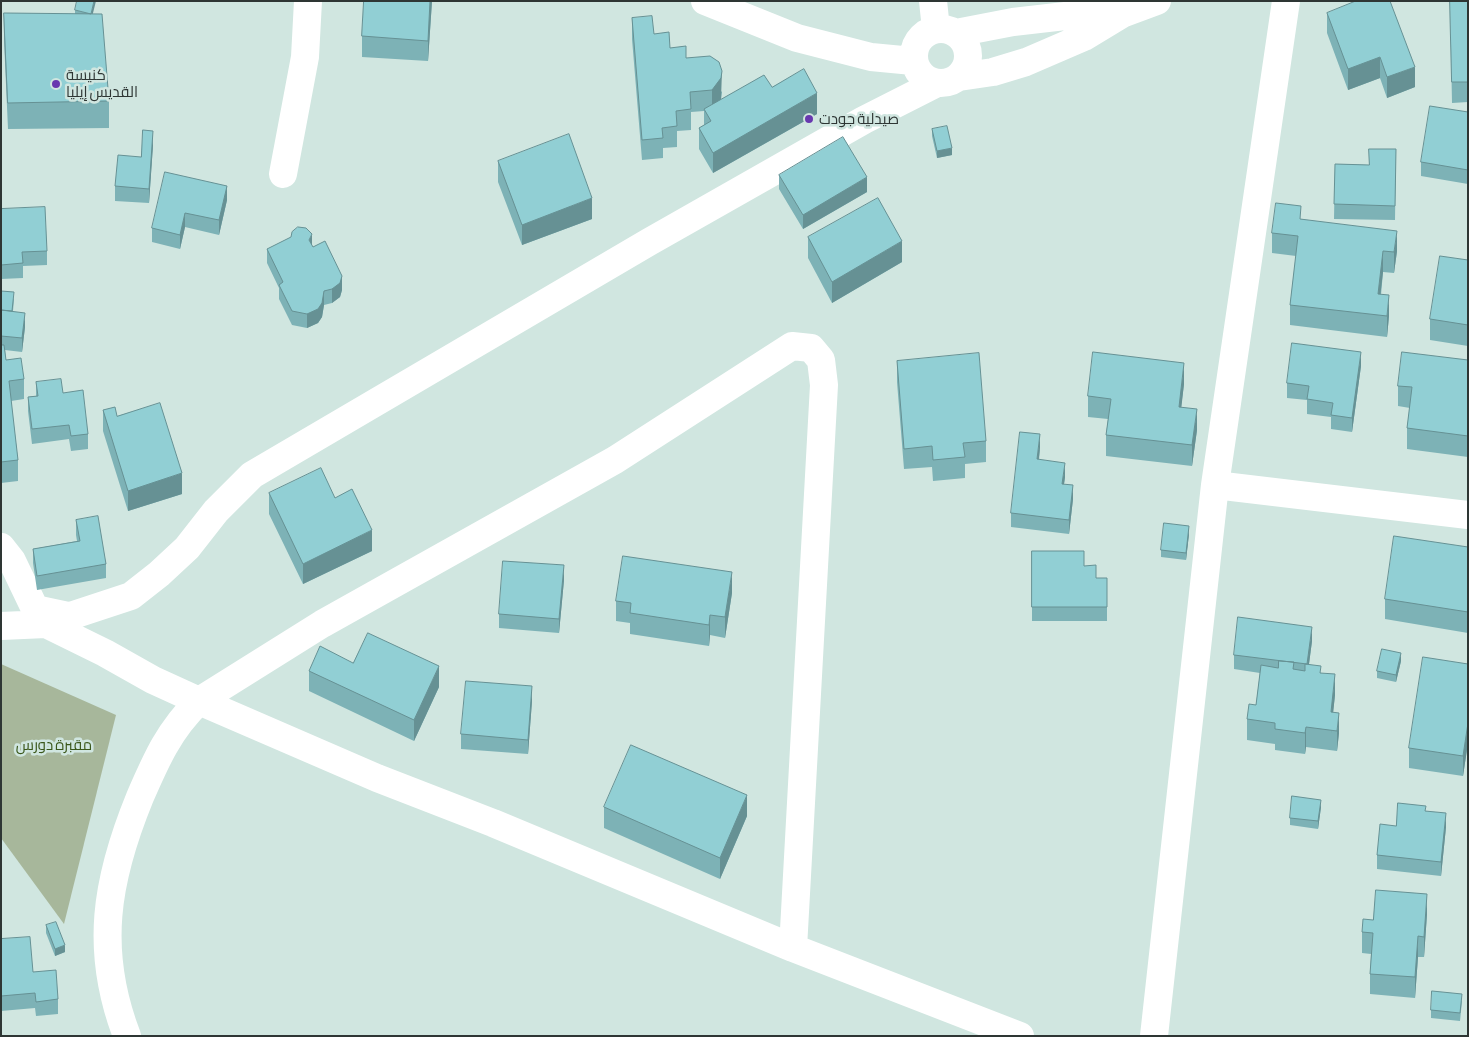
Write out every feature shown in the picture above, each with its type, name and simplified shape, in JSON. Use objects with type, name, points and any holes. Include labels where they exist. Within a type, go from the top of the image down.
[{"type":"street","points":[[283,174],[304,57],[308,1]]},
{"type":"street","points":[[705,1],[797,38],[871,57],[913,61]]},
{"type":"street","points":[[1,626],[57,620],[131,596],[159,574],[187,548],[216,511],[252,476],[649,242],[864,120],[964,72],[968,62],[968,51],[964,42],[946,31],[933,1]]},
{"type":"street","points":[[1122,14],[1056,17],[926,33],[918,40],[914,50],[913,61],[917,72],[925,79],[947,80],[993,72],[1026,62],[1084,37],[1122,14],[1157,1]]},
{"type":"street","points":[[1154,1036],[1216,485],[1286,1]]},
{"type":"street","points":[[127,1036],[117,1009],[107,960],[107,916],[116,865],[128,827],[156,759],[179,722],[199,701],[322,624],[615,460],[792,346],[811,348],[821,360],[824,385],[793,948]]},
{"type":"street","points":[[1216,485],[1468,515]]},
{"type":"street","points":[[1,547],[12,561],[35,609],[57,620],[105,653],[153,680],[377,778],[793,948],[1020,1036]]},
{"type":"green space","name":"مقبرة دورس","points":[[1,664],[116,715],[64,924],[1,838]]},
{"type":"building","points":[[77,1],[94,1],[91,14],[75,10]]},
{"type":"building","points":[[364,1],[430,1],[428,41],[362,36]]},
{"type":"building","points":[[1356,1],[1390,1],[1415,67],[1387,77],[1380,57],[1348,69],[1327,13]]},
{"type":"building","points":[[1450,1],[1468,1],[1468,82],[1452,82]]},
{"type":"building","name":"كنيسة القديس إيليا","points":[[4,13],[102,14],[109,101],[8,103]]},
{"type":"building","points":[[652,16],[654,34],[669,32],[670,48],[686,46],[686,58],[710,56],[719,62],[722,71],[721,78],[712,90],[690,92],[691,109],[676,111],[677,126],[662,128],[663,138],[642,140],[632,18]]},
{"type":"building","points":[[804,69],[817,93],[713,153],[699,128],[711,121],[704,109],[764,75],[772,87]]},
{"type":"building","points":[[1430,106],[1468,112],[1468,170],[1421,162]]},
{"type":"building","points":[[947,126],[952,148],[937,151],[932,129]]},
{"type":"building","points":[[143,130],[153,131],[149,189],[115,186],[118,155],[141,157]]},
{"type":"building","points":[[569,134],[592,198],[522,225],[498,161]]},
{"type":"building","points":[[843,137],[867,177],[803,215],[779,175]]},
{"type":"building","points":[[1369,149],[1396,149],[1395,206],[1334,204],[1335,164],[1369,165]]},
{"type":"building","points":[[165,172],[227,186],[219,220],[185,213],[180,235],[152,228]]},
{"type":"building","points":[[878,198],[902,241],[832,282],[808,237]]},
{"type":"building","points":[[1276,203],[1301,206],[1300,219],[1397,231],[1394,252],[1383,251],[1378,294],[1389,295],[1387,316],[1290,305],[1298,236],[1272,233]]},
{"type":"building","points":[[45,207],[47,251],[22,252],[23,263],[1,265],[1,209]]},
{"type":"building","points":[[298,227],[306,228],[312,234],[309,240],[313,247],[325,241],[342,276],[340,283],[332,289],[324,291],[322,303],[318,309],[307,314],[292,311],[279,285],[283,282],[267,249],[291,237],[292,232]]},
{"type":"building","points":[[1440,256],[1468,260],[1468,325],[1430,319]]},
{"type":"building","points":[[1,291],[14,292],[12,311],[1,310]]},
{"type":"building","points":[[1,310],[25,313],[22,338],[1,336]]},
{"type":"building","points":[[1292,343],[1361,352],[1352,418],[1331,415],[1333,403],[1307,399],[1309,386],[1287,383]]},
{"type":"building","points":[[1,345],[4,345],[6,360],[21,358],[24,379],[9,381],[18,460],[1,462]]},
{"type":"building","points":[[1093,352],[1184,363],[1179,407],[1197,409],[1192,445],[1106,435],[1111,399],[1088,396]]},
{"type":"building","points":[[1402,352],[1468,360],[1468,436],[1407,428],[1412,387],[1398,386]]},
{"type":"building","points":[[979,353],[986,441],[963,443],[965,457],[933,460],[932,446],[904,449],[897,361]]},
{"type":"building","points":[[61,379],[63,393],[83,390],[88,434],[71,436],[69,425],[32,429],[28,397],[38,396],[36,382]]},
{"type":"building","points":[[160,403],[182,473],[128,491],[103,410],[115,407],[117,416]]},
{"type":"building","points":[[1020,432],[1040,434],[1037,459],[1065,463],[1062,484],[1073,485],[1069,520],[1011,513]]},
{"type":"building","points":[[321,468],[335,498],[352,489],[372,530],[303,564],[269,493]]},
{"type":"building","points":[[98,516],[106,564],[37,576],[33,549],[80,541],[76,520]]},
{"type":"building","points":[[1164,523],[1189,526],[1186,553],[1161,550]]},
{"type":"building","points":[[1394,536],[1468,547],[1468,612],[1385,599]]},
{"type":"building","points":[[1032,551],[1084,551],[1084,566],[1096,565],[1096,578],[1107,578],[1107,607],[1032,607]]},
{"type":"building","points":[[623,556],[732,572],[725,617],[710,615],[709,625],[630,613],[631,603],[616,601]]},
{"type":"building","points":[[503,561],[564,565],[559,619],[499,614]]},
{"type":"building","points":[[1238,617],[1312,627],[1307,664],[1234,655]]},
{"type":"building","points":[[368,633],[439,666],[414,720],[309,671],[320,646],[353,663]]},
{"type":"building","points":[[1382,649],[1401,653],[1396,675],[1377,671]]},
{"type":"building","points":[[1423,657],[1468,664],[1468,723],[1463,756],[1409,748]]},
{"type":"building","points":[[1279,661],[1294,662],[1293,669],[1305,671],[1305,664],[1321,666],[1320,673],[1335,674],[1331,712],[1339,713],[1337,731],[1306,727],[1305,733],[1275,729],[1275,723],[1247,719],[1249,704],[1256,705],[1261,665],[1278,668]]},
{"type":"building","points":[[466,681],[532,686],[528,740],[461,734]]},
{"type":"building","points":[[631,745],[747,795],[720,858],[604,807]]},
{"type":"building","points":[[1292,796],[1321,800],[1318,821],[1290,818]]},
{"type":"building","points":[[1398,803],[1426,806],[1425,811],[1446,813],[1441,862],[1377,855],[1380,824],[1396,826]]},
{"type":"building","points":[[1376,890],[1427,894],[1424,937],[1418,936],[1415,977],[1370,974],[1373,933],[1362,932],[1363,919],[1373,920]]},
{"type":"building","points":[[56,922],[65,945],[55,949],[46,925]]},
{"type":"building","points":[[30,937],[33,972],[56,970],[58,999],[36,1002],[35,993],[1,996],[1,939]]},
{"type":"building","points":[[1432,991],[1462,994],[1460,1013],[1431,1010]]},
{"type":"place","name":"كنيسة القديس إيليا","points":[[56,84]]},
{"type":"place","name":"صيدلية جودت","points":[[809,119]]}]
